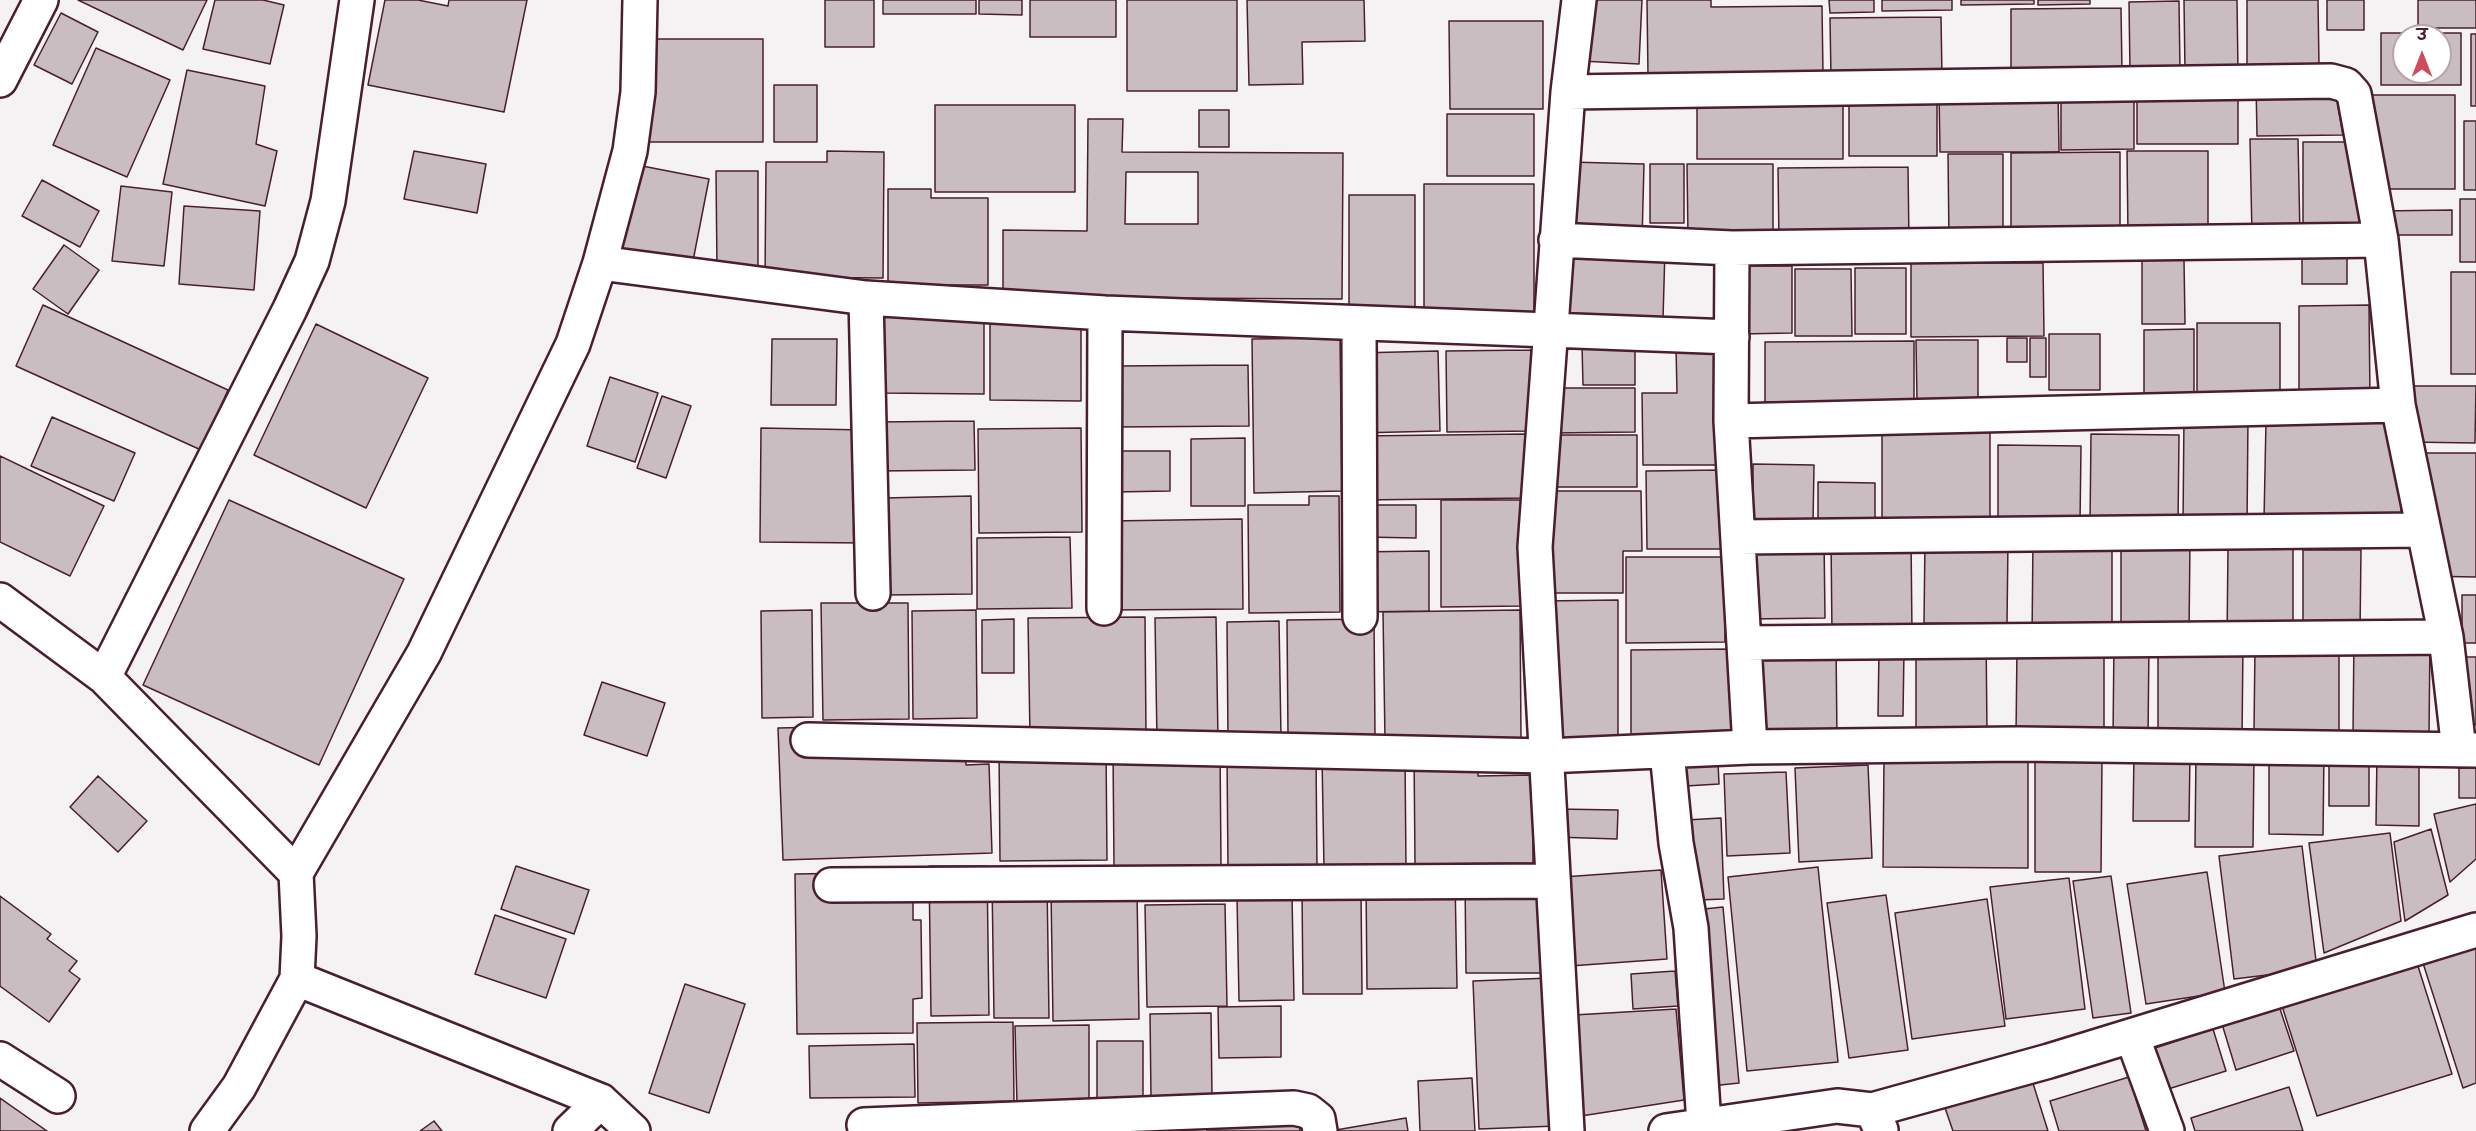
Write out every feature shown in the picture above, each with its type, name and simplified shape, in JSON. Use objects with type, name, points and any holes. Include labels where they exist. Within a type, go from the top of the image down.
[{"type":"street","points":[[0,80],[41,0]]},
{"type":"street","points":[[104,677],[312,261],[328,201],[357,0]]},
{"type":"street","points":[[207,1131],[239,1087],[297,980],[299,936],[296,873],[424,653],[573,344],[600,263],[630,151],[638,92],[640,0]]},
{"type":"street","points":[[1567,1131],[1535,547],[1556,240],[1568,92],[1579,0]]},
{"type":"street","points":[[808,740],[1546,756],[1749,747],[2018,744],[2467,750],[2398,405],[2381,240],[2354,94],[2346,85],[2331,81],[1568,92]]},
{"type":"street","points":[[1556,240],[1732,248],[2381,240]]},
{"type":"street","points":[[1732,248],[1731,421],[1749,747]]},
{"type":"street","points":[[600,263],[866,298],[1105,313],[1732,337]]},
{"type":"street","points":[[866,298],[873,593]]},
{"type":"street","points":[[1104,608],[1105,313]]},
{"type":"street","points":[[1359,322],[1360,617]]},
{"type":"street","points":[[1731,421],[2398,405]]},
{"type":"street","points":[[1738,537],[2422,530]]},
{"type":"street","points":[[0,600],[104,677],[296,873]]},
{"type":"street","points":[[1744,644],[2446,637]]},
{"type":"street","points":[[1667,752],[1676,843],[1691,927],[1704,1124]]},
{"type":"street","points":[[831,885],[1553,881]]},
{"type":"street","points":[[1666,1131],[1837,1106],[1876,1121],[2132,1036],[2476,930]]},
{"type":"street","points":[[297,980],[602,1101],[633,1131]]},
{"type":"street","points":[[2132,1036],[2167,1131]]},
{"type":"street","points":[[0,1059],[58,1096]]},
{"type":"street","points":[[570,1131],[602,1101]]},
{"type":"street","points":[[864,1125],[1294,1108],[1308,1111],[1318,1119],[1320,1131]]},
{"type":"building","points":[[78,0],[207,0],[183,50]]},
{"type":"building","points":[[215,0],[263,0],[284,5],[270,64],[203,49]]},
{"type":"building","points":[[385,0],[418,0],[448,6],[449,0],[527,0],[504,112],[368,85]]},
{"type":"building","points":[[825,0],[874,0],[874,47],[825,47]]},
{"type":"building","points":[[883,0],[976,0],[976,14],[883,14]]},
{"type":"building","points":[[979,0],[1022,0],[1022,15],[979,14]]},
{"type":"building","points":[[1030,0],[1116,0],[1116,37],[1030,37]]},
{"type":"building","points":[[1127,0],[1237,0],[1237,91],[1127,91]]},
{"type":"building","points":[[1247,0],[1364,0],[1365,41],[1302,42],[1303,84],[1249,85]]},
{"type":"building","points":[[1583,0],[1642,0],[1639,64],[1581,61]]},
{"type":"building","points":[[1647,0],[1711,0],[1711,7],[1822,6],[1823,74],[1648,76]]},
{"type":"building","points":[[1829,0],[1874,0],[1874,12],[1830,13]]},
{"type":"building","points":[[1882,0],[1952,0],[1952,10],[1882,11]]},
{"type":"building","points":[[1961,0],[2034,0],[2034,4],[1961,5]]},
{"type":"building","points":[[2038,0],[2090,0],[2090,4],[2038,5]]},
{"type":"building","points":[[2184,0],[2237,0],[2238,72],[2185,72]]},
{"type":"building","points":[[2247,0],[2318,0],[2319,67],[2247,68]]},
{"type":"building","points":[[2327,0],[2364,0],[2364,30],[2327,30]]},
{"type":"building","points":[[2418,0],[2476,0],[2476,28],[2452,28],[2452,24],[2418,24]]},
{"type":"building","points":[[2179,1],[2180,71],[2130,72],[2129,2]]},
{"type":"building","points":[[2121,8],[2122,72],[2011,74],[2011,9]]},
{"type":"building","points":[[61,13],[98,32],[72,84],[34,65]]},
{"type":"building","points":[[1941,17],[1942,77],[1831,78],[1830,18]]},
{"type":"building","points":[[1449,21],[1543,21],[1543,109],[1450,109]]},
{"type":"building","points":[[2381,33],[2392,33],[2392,84],[2452,84],[2452,33],[2461,33],[2461,85],[2381,85]]},
{"type":"building","points":[[2471,34],[2476,34],[2476,106],[2471,106]]},
{"type":"building","points":[[646,39],[763,39],[763,142],[646,142]]},
{"type":"building","points":[[96,48],[170,80],[127,177],[53,145]]},
{"type":"building","points":[[187,70],[265,86],[256,144],[277,151],[265,206],[163,184]]},
{"type":"building","points":[[2256,82],[2334,82],[2343,135],[2257,136]]},
{"type":"building","points":[[774,85],[817,85],[817,142],[774,142]]},
{"type":"building","points":[[2061,85],[2134,85],[2134,149],[2061,150]]},
{"type":"building","points":[[2058,89],[2059,152],[1940,152],[1939,90]]},
{"type":"building","points":[[2342,95],[2455,95],[2455,189],[2366,189]]},
{"type":"building","points":[[1849,97],[1937,97],[1937,156],[1849,156]]},
{"type":"building","points":[[1843,99],[1843,159],[1697,159],[1697,100]]},
{"type":"building","points":[[2238,100],[2238,144],[2137,144],[2137,101]]},
{"type":"building","points":[[935,105],[1075,105],[1075,192],[935,192]]},
{"type":"building","points":[[1199,110],[1229,110],[1229,147],[1199,147]]},
{"type":"building","points":[[1447,114],[1534,114],[1534,176],[1447,176]]},
{"type":"building","points":[[1088,119],[1123,119],[1122,152],[1343,153],[1342,299],[1003,297],[1003,230],[1087,231]],"holes":[[[1126,172],[1198,172],[1198,224],[1125,224]]]},
{"type":"building","points":[[2464,121],[2476,121],[2476,190],[2464,190]]},
{"type":"building","points":[[2250,139],[2298,139],[2300,236],[2252,236]]},
{"type":"building","points":[[2303,142],[2350,142],[2367,232],[2303,232]]},
{"type":"building","points":[[414,151],[486,164],[477,213],[404,199]]},
{"type":"building","points":[[827,151],[884,152],[883,278],[765,277],[766,162],[827,162]]},
{"type":"building","points":[[2127,151],[2208,151],[2208,236],[2128,236]]},
{"type":"building","points":[[2120,152],[2120,236],[2011,236],[2011,153]]},
{"type":"building","points":[[1948,154],[2003,154],[2003,242],[1949,242]]},
{"type":"building","points":[[1570,162],[1644,164],[1642,240],[1568,238]]},
{"type":"building","points":[[632,164],[709,179],[692,266],[615,252]]},
{"type":"building","points":[[1650,164],[1684,164],[1684,223],[1650,223]]},
{"type":"building","points":[[1687,164],[1773,164],[1773,237],[1688,237]]},
{"type":"building","points":[[1908,167],[1909,242],[1779,243],[1778,168]]},
{"type":"building","points":[[716,171],[758,171],[758,269],[717,269]]},
{"type":"building","points":[[42,180],[99,211],[80,247],[22,216]]},
{"type":"building","points":[[1424,184],[1534,184],[1534,316],[1424,316]]},
{"type":"building","points":[[121,186],[172,192],[164,266],[112,261]]},
{"type":"building","points":[[888,189],[931,189],[931,198],[988,198],[988,285],[888,285]]},
{"type":"building","points":[[1349,195],[1415,195],[1415,316],[1349,316]]},
{"type":"building","points":[[2460,199],[2476,199],[2476,262],[2460,262]]},
{"type":"building","points":[[184,206],[260,211],[254,290],[179,284]]},
{"type":"building","points":[[2452,210],[2452,235],[2382,235],[2381,211]]},
{"type":"building","points":[[64,245],[99,270],[68,314],[33,289]]},
{"type":"building","points":[[1571,247],[1665,249],[1663,319],[1570,316]]},
{"type":"building","points":[[2302,253],[2347,253],[2347,284],[2302,284]]},
{"type":"building","points":[[2142,260],[2184,260],[2185,324],[2142,324]]},
{"type":"building","points":[[1911,263],[2043,263],[2044,336],[1911,337]]},
{"type":"building","points":[[1739,266],[1792,266],[1792,333],[1740,334]]},
{"type":"building","points":[[1855,268],[1906,268],[1906,334],[1855,334]]},
{"type":"building","points":[[1795,269],[1851,269],[1852,336],[1795,336]]},
{"type":"building","points":[[2451,272],[2476,272],[2476,374],[2451,374]]},
{"type":"building","points":[[43,305],[228,390],[201,450],[16,366]]},
{"type":"building","points":[[2369,305],[2370,401],[2299,401],[2299,306]]},
{"type":"building","points":[[883,306],[984,306],[984,394],[881,393]]},
{"type":"building","points":[[990,318],[1081,319],[1081,401],[990,400]]},
{"type":"building","points":[[2197,323],[2280,323],[2280,398],[2197,398]]},
{"type":"building","points":[[316,324],[428,378],[366,508],[254,455]]},
{"type":"building","points":[[2194,329],[2194,399],[2144,399],[2144,330]]},
{"type":"building","points":[[2049,334],[2100,334],[2100,390],[2049,390]]},
{"type":"building","points":[[1340,338],[1342,491],[1254,493],[1252,339]]},
{"type":"building","points":[[2007,338],[2027,338],[2027,362],[2007,362]]},
{"type":"building","points":[[2030,338],[2046,338],[2046,377],[2030,377]]},
{"type":"building","points":[[772,339],[837,339],[836,405],[771,405]]},
{"type":"building","points":[[1916,340],[1978,340],[1978,401],[1917,401]]},
{"type":"building","points":[[1914,341],[1914,401],[1765,402],[1765,342]]},
{"type":"building","points":[[1582,346],[1635,346],[1635,385],[1583,385]]},
{"type":"building","points":[[1721,346],[1721,465],[1643,465],[1642,393],[1677,393],[1676,347]]},
{"type":"building","points":[[1531,350],[1533,431],[1447,432],[1446,351]]},
{"type":"building","points":[[1438,351],[1440,431],[1358,433],[1358,353]]},
{"type":"building","points":[[1248,365],[1249,426],[1116,427],[1116,366]]},
{"type":"building","points":[[610,377],[658,393],[635,462],[587,446]]},
{"type":"building","points":[[2408,386],[2476,386],[2475,443],[2408,442]]},
{"type":"building","points":[[1551,388],[1635,388],[1635,432],[1551,433]]},
{"type":"building","points":[[662,396],[691,406],[666,478],[637,468]]},
{"type":"building","points":[[2184,415],[2248,416],[2247,526],[2183,525]]},
{"type":"building","points":[[52,417],[135,453],[114,501],[31,466]]},
{"type":"building","points":[[974,421],[975,470],[876,471],[876,422]]},
{"type":"building","points":[[1882,421],[1990,422],[1990,523],[1882,522]]},
{"type":"building","points":[[2266,421],[2402,422],[2401,522],[2264,520]]},
{"type":"building","points":[[761,428],[866,430],[865,543],[760,542]]},
{"type":"building","points":[[1081,428],[1082,532],[979,533],[978,429]]},
{"type":"building","points":[[1527,434],[1528,498],[1359,500],[1358,436]]},
{"type":"building","points":[[2091,434],[2179,435],[2178,525],[2090,525]]},
{"type":"building","points":[[1552,435],[1637,435],[1637,487],[1552,487]]},
{"type":"building","points":[[1245,438],[1245,506],[1191,506],[1191,439]]},
{"type":"building","points":[[1998,445],[2081,446],[2080,523],[1998,523]]},
{"type":"building","points":[[1112,451],[1170,451],[1170,491],[1113,492]]},
{"type":"building","points":[[2423,453],[2476,453],[2476,577],[2422,576]]},
{"type":"building","points":[[0,456],[104,506],[70,576],[0,542]]},
{"type":"building","points":[[1753,464],[1814,465],[1813,523],[1753,523]]},
{"type":"building","points":[[1722,470],[1722,549],[1647,549],[1646,471]]},
{"type":"building","points":[[1818,482],[1875,483],[1875,520],[1818,520]]},
{"type":"building","points":[[1542,491],[1641,491],[1642,551],[1623,551],[1623,593],[1542,593]]},
{"type":"building","points":[[971,496],[972,594],[885,595],[884,498]]},
{"type":"building","points":[[1309,496],[1339,496],[1340,612],[1249,613],[1248,505],[1309,505]]},
{"type":"building","points":[[229,500],[404,579],[319,765],[143,685]]},
{"type":"building","points":[[1441,500],[1522,500],[1522,606],[1441,607]]},
{"type":"building","points":[[1365,505],[1416,505],[1416,538],[1365,537]]},
{"type":"building","points":[[1242,519],[1243,609],[1110,610],[1109,521]]},
{"type":"building","points":[[1070,537],[1072,608],[977,609],[977,538]]},
{"type":"building","points":[[1751,538],[1824,538],[1825,618],[1751,619]]},
{"type":"building","points":[[1911,538],[1912,634],[1832,635],[1831,539]]},
{"type":"building","points":[[2033,538],[2112,539],[2112,640],[2032,640]]},
{"type":"building","points":[[1925,539],[2008,540],[2007,624],[1924,623]]},
{"type":"building","points":[[2121,540],[2190,541],[2189,633],[2121,633]]},
{"type":"building","points":[[2228,547],[2293,548],[2293,640],[2227,640]]},
{"type":"building","points":[[2303,550],[2361,550],[2360,632],[2303,632]]},
{"type":"building","points":[[1429,551],[1429,611],[1355,612],[1355,552]]},
{"type":"building","points":[[1626,557],[1725,557],[1725,642],[1626,643]]},
{"type":"building","points":[[2462,595],[2476,595],[2476,643],[2462,643]]},
{"type":"building","points":[[1618,600],[1618,754],[1545,754],[1545,601]]},
{"type":"building","points":[[821,603],[908,603],[909,719],[823,720]]},
{"type":"building","points":[[812,610],[813,717],[762,718],[761,611]]},
{"type":"building","points":[[976,610],[977,718],[913,719],[912,611]]},
{"type":"building","points":[[1520,610],[1521,739],[1385,740],[1383,612]]},
{"type":"building","points":[[1145,617],[1146,735],[1030,736],[1028,618]]},
{"type":"building","points":[[1216,617],[1218,739],[1157,740],[1155,618]]},
{"type":"building","points":[[1014,619],[1014,673],[982,673],[982,620]]},
{"type":"building","points":[[1374,619],[1375,735],[1288,737],[1287,620]]},
{"type":"building","points":[[1279,621],[1281,738],[1228,739],[1227,622]]},
{"type":"building","points":[[1916,632],[1986,632],[1987,733],[1916,734]]},
{"type":"building","points":[[2354,636],[2430,637],[2429,734],[2353,733]]},
{"type":"building","points":[[2114,640],[2149,640],[2148,739],[2113,739]]},
{"type":"building","points":[[1755,643],[1836,643],[1837,740],[1756,740]]},
{"type":"building","points":[[2158,643],[2243,643],[2242,740],[2158,739]]},
{"type":"building","points":[[2017,647],[2104,647],[2104,736],[2016,735]]},
{"type":"building","points":[[2255,647],[2339,647],[2339,731],[2254,730]]},
{"type":"building","points":[[1735,649],[1735,738],[1631,739],[1631,650]]},
{"type":"building","points":[[1879,650],[1904,650],[1903,716],[1878,716]]},
{"type":"building","points":[[2441,657],[2476,657],[2476,725],[2440,725]]},
{"type":"building","points":[[602,682],[665,703],[647,756],[584,735]]},
{"type":"building","points":[[821,727],[965,735],[966,765],[989,764],[992,853],[783,860],[778,728]]},
{"type":"building","points":[[1106,747],[1107,860],[1000,861],[999,749]]},
{"type":"building","points":[[1220,749],[1221,866],[1114,867],[1113,750]]},
{"type":"building","points":[[1414,750],[1478,750],[1478,776],[1533,775],[1533,863],[1415,864]]},
{"type":"building","points":[[2269,750],[2324,750],[2323,835],[2269,834]]},
{"type":"building","points":[[2134,752],[2190,753],[2189,821],[2133,821]]},
{"type":"building","points":[[2377,752],[2419,752],[2419,826],[2376,825]]},
{"type":"building","points":[[2196,753],[2254,753],[2253,847],[2195,847]]},
{"type":"building","points":[[1227,755],[1316,755],[1317,869],[1228,869]]},
{"type":"building","points":[[2459,755],[2476,755],[2476,798],[2459,798]]},
{"type":"building","points":[[1405,756],[1406,869],[1324,869],[1322,757]]},
{"type":"building","points":[[2035,757],[2102,757],[2101,872],[2035,872]]},
{"type":"building","points":[[1884,759],[2028,760],[2028,868],[1883,867]]},
{"type":"building","points":[[1718,763],[1719,784],[1686,786],[1685,765]]},
{"type":"building","points":[[2329,764],[2369,764],[2369,806],[2329,806]]},
{"type":"building","points":[[1868,765],[1872,858],[1799,862],[1795,768]]},
{"type":"building","points":[[1786,772],[1790,853],[1727,856],[1724,774]]},
{"type":"building","points":[[98,776],[147,821],[118,852],[70,807]]},
{"type":"building","points":[[2476,804],[2476,859],[2450,882],[2434,814]]},
{"type":"building","points":[[1556,809],[1618,810],[1617,839],[1555,837]]},
{"type":"building","points":[[1721,818],[1724,899],[1672,901],[1669,821]]},
{"type":"building","points":[[2431,829],[2448,895],[2405,921],[2394,842]]},
{"type":"building","points":[[2390,833],[2401,921],[2324,953],[2309,843]]},
{"type":"building","points":[[2302,846],[2317,969],[2234,979],[2219,856]]},
{"type":"building","points":[[516,866],[589,890],[574,934],[501,909]]},
{"type":"building","points":[[929,866],[987,866],[989,1015],[931,1016]]},
{"type":"building","points":[[1818,867],[1838,1062],[1747,1071],[1728,877]]},
{"type":"building","points":[[1661,870],[1667,959],[1570,966],[1563,877]]},
{"type":"building","points":[[913,872],[913,920],[921,920],[922,998],[913,999],[913,1033],[797,1034],[795,874]]},
{"type":"building","points":[[2207,872],[2225,992],[2146,1004],[2127,884]]},
{"type":"building","points":[[2111,876],[2131,1013],[2093,1018],[2073,881]]},
{"type":"building","points":[[1541,878],[1542,973],[1466,973],[1465,879]]},
{"type":"building","points":[[2069,878],[2085,1009],[2006,1019],[1990,887]]},
{"type":"building","points":[[1455,879],[1457,988],[1367,989],[1366,881]]},
{"type":"building","points":[[1047,880],[1049,1018],[994,1018],[992,881]]},
{"type":"building","points":[[1137,891],[1139,1019],[1053,1021],[1051,892]]},
{"type":"building","points":[[1302,891],[1361,891],[1362,994],[1303,994]]},
{"type":"building","points":[[1886,895],[1908,1050],[1849,1058],[1827,903]]},
{"type":"building","points":[[0,896],[51,934],[47,939],[77,961],[69,971],[80,979],[49,1022],[0,986]]},
{"type":"building","points":[[1292,896],[1294,1000],[1239,1001],[1237,897]]},
{"type":"building","points":[[1987,899],[2005,1026],[1912,1039],[1895,913]]},
{"type":"building","points":[[1225,904],[1227,1006],[1147,1007],[1145,905]]},
{"type":"building","points":[[1723,907],[1739,1083],[1693,1088],[1676,912]]},
{"type":"building","points":[[495,915],[566,939],[546,998],[475,974]]},
{"type":"building","points":[[2476,943],[2476,1083],[2463,1088],[2422,960]]},
{"type":"building","points":[[2417,963],[2452,1074],[2317,1116],[2282,1006]]},
{"type":"building","points":[[1675,971],[1678,1006],[1633,1009],[1631,974]]},
{"type":"building","points":[[1550,978],[1556,1126],[1479,1129],[1473,981]]},
{"type":"building","points":[[685,984],[745,1004],[709,1113],[649,1093]]},
{"type":"building","points":[[1281,1006],[1281,1057],[1219,1058],[1218,1007]]},
{"type":"building","points":[[2279,1006],[2294,1051],[2236,1070],[2222,1024]]},
{"type":"building","points":[[1676,1009],[1684,1100],[1581,1116],[1574,1015]]},
{"type":"building","points":[[1211,1013],[1212,1098],[1151,1098],[1150,1014]]},
{"type":"building","points":[[1013,1022],[1014,1101],[918,1103],[917,1023]]},
{"type":"building","points":[[1089,1025],[1089,1103],[1017,1104],[1015,1026]]},
{"type":"building","points":[[2213,1029],[2226,1071],[2165,1090],[2152,1049]]},
{"type":"building","points":[[1097,1041],[1143,1041],[1143,1100],[1097,1100]]},
{"type":"building","points":[[914,1044],[915,1097],[810,1098],[809,1046]]},
{"type":"building","points":[[2031,1077],[2048,1131],[1953,1131],[1944,1105]]},
{"type":"building","points":[[2129,1077],[2146,1131],[2059,1131],[2050,1101]]},
{"type":"building","points":[[1472,1078],[1475,1131],[1420,1131],[1418,1081]]},
{"type":"building","points":[[2289,1087],[2303,1131],[2195,1131],[2191,1118]]},
{"type":"building","points":[[0,1098],[47,1131],[0,1131]]},
{"type":"building","points":[[1298,1109],[1300,1131],[1207,1131],[1206,1120]]},
{"type":"building","points":[[1406,1118],[1408,1131],[1330,1131]]},
{"type":"building","points":[[434,1121],[442,1131],[420,1131]]}]
